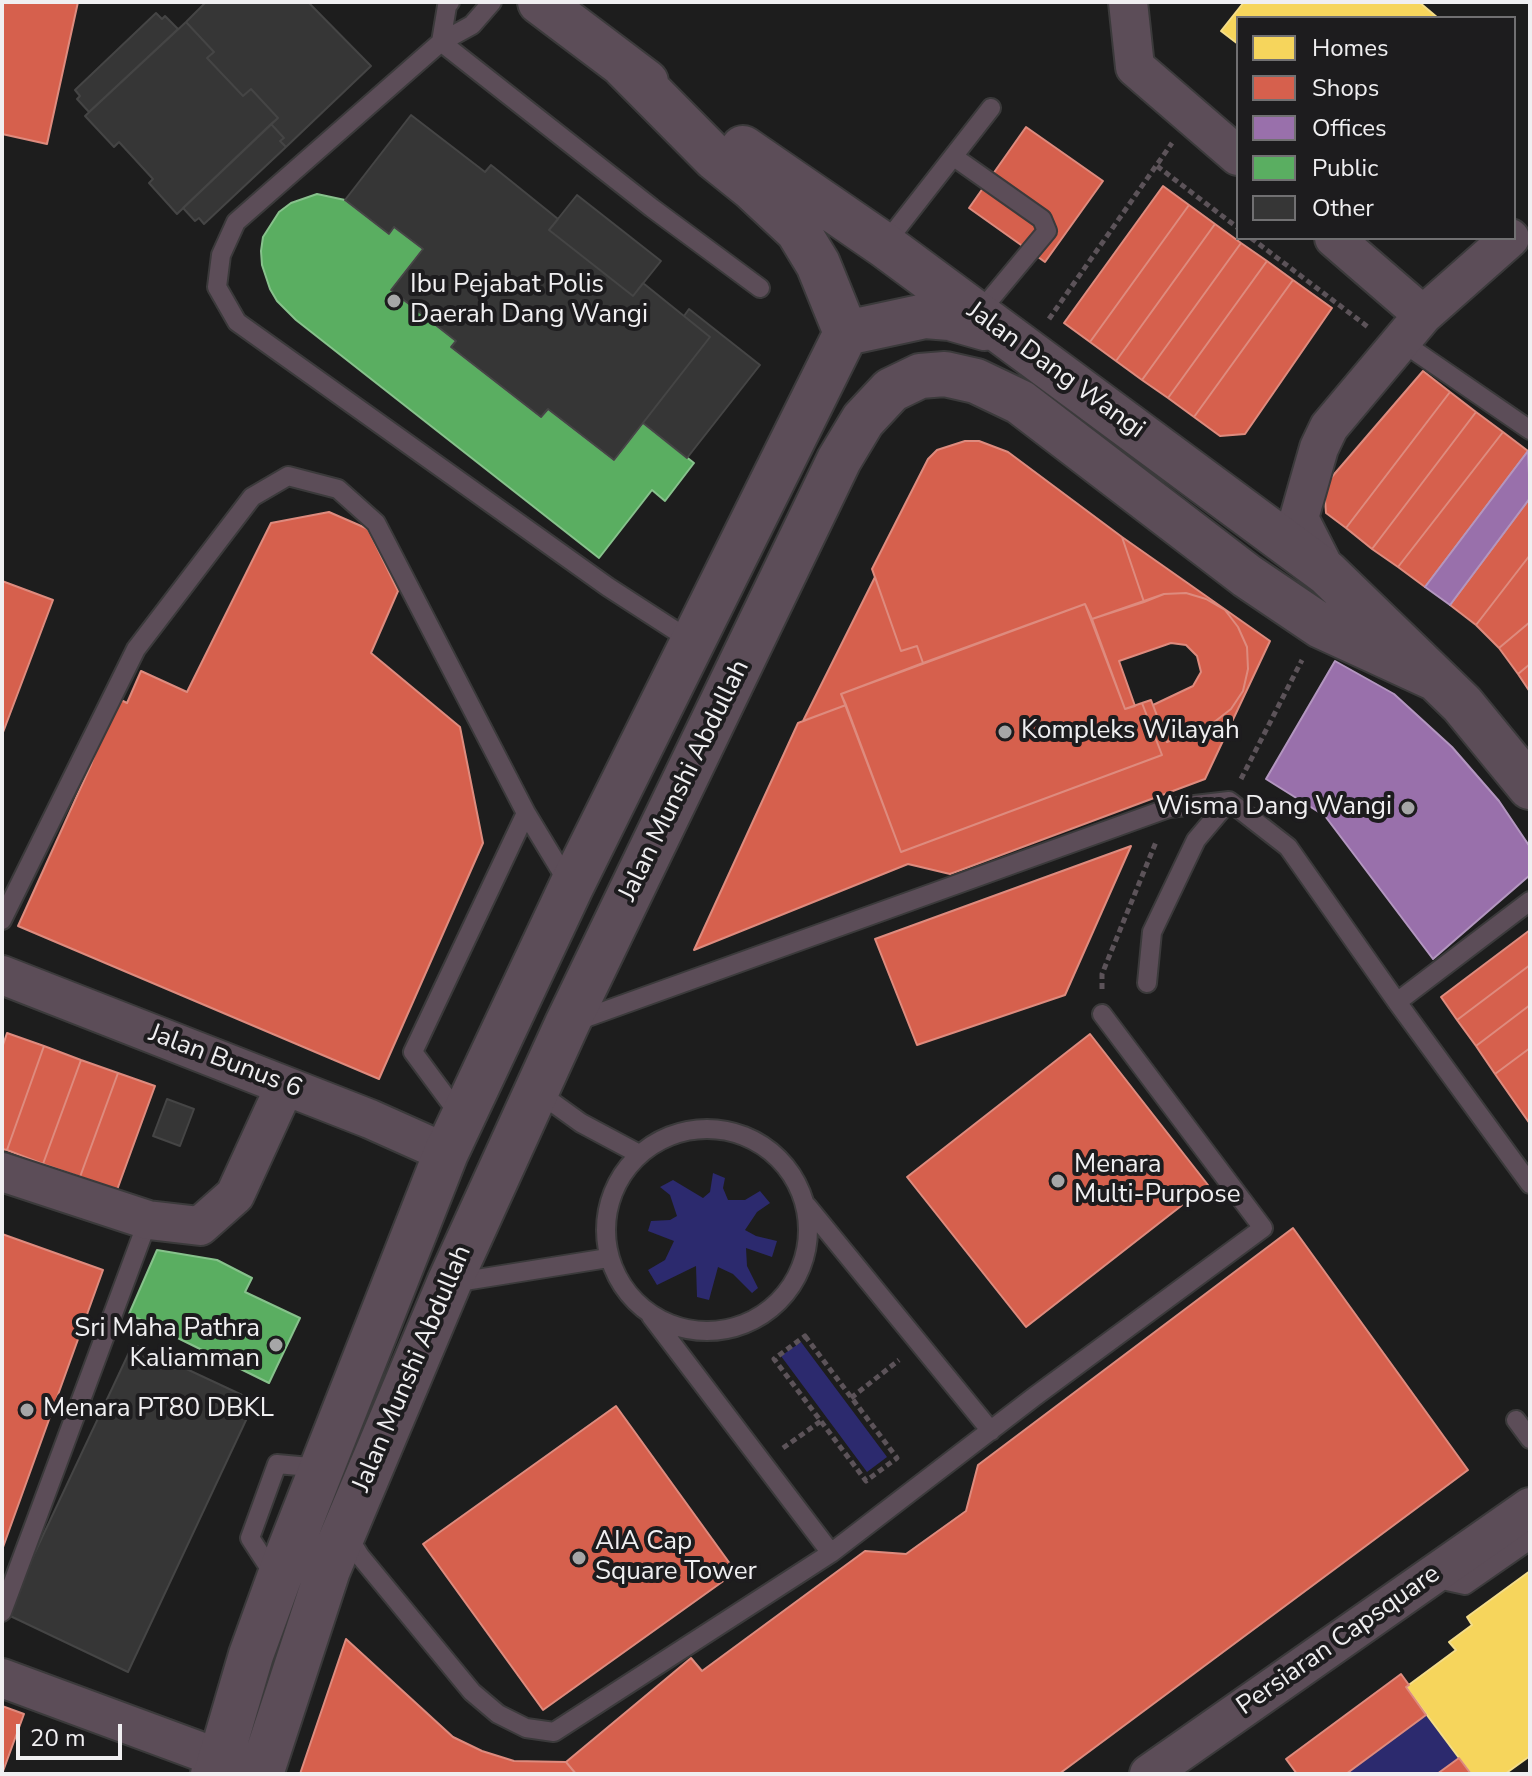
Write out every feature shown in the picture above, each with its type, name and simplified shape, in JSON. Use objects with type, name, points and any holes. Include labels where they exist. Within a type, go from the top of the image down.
[{"type":"street","name":"Jalan Dang Wangi","points":[[540,2],[624,66],[884,245],[1009,325],[1327,573],[1462,704],[1530,787]]},
{"type":"street","points":[[1128,2],[1135,67],[1236,154]]},
{"type":"street","points":[[624,66],[715,158],[798,231],[818,264],[846,333],[925,316],[1009,325]]},
{"type":"street","points":[[1335,240],[1400,330]]},
{"type":"street","points":[[1327,573],[1299,518],[1319,448],[1329,427],[1400,330],[1507,240]]},
{"type":"street","name":"Jalan Munshi Abdullah","points":[[215,1769],[278,1581],[454,1136],[571,887],[846,333]]},
{"type":"street","name":"Jalan Munshi Abdullah","points":[[261,1774],[344,1529],[449,1283],[567,1024],[839,460],[863,420],[891,390],[920,376],[945,374],[976,381],[1020,402],[1247,576],[1321,626],[1434,678]]},
{"type":"street","name":"Jalan Bunus 6","points":[[2,975],[285,1086],[454,1136]]},
{"type":"street","points":[[2,1172],[148,1220],[200,1226],[235,1195],[285,1086]]},
{"type":"street","name":"Persiaran Capsquare","points":[[1149,1774],[1530,1507]]},
{"type":"street","points":[[2,1678],[215,1769]]},
{"type":"lane","points":[[441,42],[450,2]]},
{"type":"lane","points":[[492,2],[472,25],[441,42],[236,222],[221,255],[217,287],[237,322],[597,579],[693,642]]},
{"type":"lane","points":[[441,42],[652,208],[760,288]]},
{"type":"lane","points":[[884,245],[991,108]]},
{"type":"lane","points":[[954,157],[1042,219],[1047,231],[1009,325]]},
{"type":"lane","points":[[1400,330],[1530,430]]},
{"type":"lane","points":[[2,920],[136,649],[252,497],[288,476],[338,489],[376,523],[526,813],[571,887]]},
{"type":"lane","points":[[1147,983],[1152,932],[1196,840],[1229,801]]},
{"type":"lane","points":[[567,1024],[1169,808],[1229,801],[1288,847],[1530,1184]]},
{"type":"lane","points":[[454,1136],[413,1052],[526,813]]},
{"type":"lane","points":[[1397,1002],[1530,901]]},
{"type":"lane","points":[[344,1529],[360,1556],[472,1692],[498,1714],[526,1728],[554,1732],[831,1553],[1263,1228],[1102,1014]]},
{"type":"lane","points":[[538,1092],[581,1123],[639,1154]]},
{"type":"lane","points":[[831,1553],[649,1314],[624,1289],[608,1258],[604,1229],[609,1201],[620,1175],[639,1154],[669,1136],[703,1128],[738,1133],[769,1149],[793,1174],[807,1206],[991,1431]]},
{"type":"lane","points":[[649,1314],[681,1329],[716,1332],[750,1323],[779,1303],[800,1275],[809,1241],[807,1206]]},
{"type":"lane","points":[[2,1612],[148,1220]]},
{"type":"lane","points":[[449,1283],[608,1258]]},
{"type":"lane","points":[[1516,1420],[1530,1439]]},
{"type":"lane","points":[[1430,1577],[1465,1585],[1530,1540]]},
{"type":"path","points":[[1009,325],[1163,156]]},
{"type":"path","points":[[1157,166],[1236,226]]},
{"type":"path","points":[[1254,240],[1400,330]]},
{"type":"path","points":[[1229,801],[1321,626]]},
{"type":"path","points":[[805,1336],[897,1458],[866,1481],[821,1421],[774,1359],[805,1336]]},
{"type":"path","points":[[851,1398],[918,1344]]},
{"type":"path","points":[[762,1462],[821,1421]]},
{"type":"shaded area","points":[[713,1173],[725,1178],[723,1188],[728,1200],[745,1200],[760,1191],[770,1203],[757,1212],[745,1230],[777,1241],[772,1257],[746,1248],[747,1266],[758,1288],[752,1293],[733,1274],[718,1267],[709,1300],[697,1297],[696,1266],[657,1285],[648,1270],[665,1260],[674,1241],[648,1231],[651,1221],[670,1220],[677,1216],[670,1195],[660,1187],[673,1180],[703,1198],[710,1192]]},
{"type":"shaded area","points":[[801,1342],[887,1457],[867,1472],[781,1356]]},
{"type":"shaded area","points":[[1426,1715],[1459,1758],[1437,1774],[1346,1774]]},
{"type":"building: Homes","points":[[1244,2],[1419,2],[1436,16],[1236,16],[1236,42],[1221,31]]},
{"type":"building: Homes","points":[[1530,1571],[1530,1756],[1505,1774],[1471,1774],[1406,1687],[1456,1650],[1449,1642],[1472,1625],[1467,1617]]},
{"type":"building: Shops","points":[[2,2],[78,2],[47,144],[2,134]]},
{"type":"building: Shops","points":[[1026,127],[1103,181],[1045,262],[969,208]]},
{"type":"building: Shops","points":[[1163,186],[1189,205],[1090,342],[1064,323]]},
{"type":"building: Shops","points":[[1189,205],[1215,224],[1116,361],[1090,342]]},
{"type":"building: Shops","points":[[1215,224],[1241,243],[1142,380],[1116,361]]},
{"type":"building: Shops","points":[[1241,243],[1267,261],[1168,398],[1142,380]]},
{"type":"building: Shops","points":[[1267,261],[1293,280],[1194,417],[1168,398]]},
{"type":"building: Shops","points":[[1293,280],[1332,308],[1245,434],[1220,436],[1194,417]]},
{"type":"building: Shops","points":[[1423,371],[1450,392],[1346,528],[1326,513],[1324,486]]},
{"type":"building: Shops","points":[[1450,392],[1476,412],[1372,549],[1346,528]]},
{"type":"building: Shops","points":[[1476,412],[1503,432],[1398,567],[1372,549]]},
{"type":"building: Shops","points":[[1503,432],[1528,451],[1425,587],[1398,567]]},
{"type":"building: Shops","points":[[965,441],[979,441],[1008,452],[1122,537],[1144,602],[1092,619],[1085,604],[923,663],[917,646],[901,651],[872,569],[928,459],[937,450]]},
{"type":"building: Shops","points":[[1530,498],[1530,555],[1476,625],[1450,605]]},
{"type":"building: Shops","points":[[329,512],[368,529],[398,591],[371,653],[460,727],[483,843],[379,1079],[18,926],[91,765],[106,723],[121,700],[127,703],[141,671],[187,692],[271,523]]},
{"type":"building: Shops","points":[[1122,537],[1270,641],[1205,779],[950,874],[908,864],[694,950],[798,723],[846,705],[901,852],[1162,755],[1142,703],[1151,700],[1167,742],[1213,723],[1231,709],[1243,691],[1248,669],[1247,647],[1238,627],[1225,610],[1206,599],[1186,593],[1164,594],[1144,602]]},
{"type":"building: Shops","points":[[1530,555],[1530,622],[1499,648],[1476,625]]},
{"type":"building: Shops","points":[[875,577],[901,651],[917,646],[923,663],[841,694],[846,705],[803,721]]},
{"type":"building: Shops","points":[[2,581],[53,600],[2,735]]},
{"type":"building: Shops","points":[[1186,593],[1206,599],[1225,610],[1238,627],[1247,647],[1248,669],[1243,691],[1231,709],[1213,723],[1167,742],[1153,705],[1193,686],[1201,672],[1197,656],[1186,645],[1171,643],[1119,661],[1135,706],[1125,709],[1092,619],[1164,594]]},
{"type":"building: Shops","name":"Kompleks Wilayah","points":[[1085,604],[1125,709],[1142,703],[1162,755],[901,852],[841,694]]},
{"type":"building: Shops","points":[[1530,622],[1530,664],[1518,674],[1499,648]]},
{"type":"building: Shops","points":[[1530,664],[1530,692],[1518,674]]},
{"type":"building: Shops","points":[[1131,846],[1065,995],[917,1045],[875,939]]},
{"type":"building: Shops","points":[[1530,930],[1530,965],[1457,1020],[1441,997]]},
{"type":"building: Shops","points":[[1530,965],[1530,1005],[1476,1046],[1457,1020]]},
{"type":"building: Shops","points":[[1530,1005],[1530,1048],[1495,1074],[1476,1046]]},
{"type":"building: Shops","points":[[7,1033],[44,1046],[7,1150],[2,1149],[2,1048]]},
{"type":"building: Shops","name":"Menara Multi-Purpose","points":[[1090,1034],[1208,1185],[1026,1327],[907,1177]]},
{"type":"building: Shops","points":[[44,1046],[81,1060],[43,1164],[7,1150]]},
{"type":"building: Shops","points":[[1530,1048],[1530,1124],[1495,1074]]},
{"type":"building: Shops","points":[[81,1060],[118,1073],[80,1177],[43,1164]]},
{"type":"building: Shops","points":[[118,1073],[155,1086],[117,1190],[80,1177]]},
{"type":"building: Shops","points":[[1293,1228],[1468,1470],[1059,1774],[576,1774],[566,1762],[691,1658],[702,1671],[865,1551],[906,1554],[966,1511],[978,1465]]},
{"type":"building: Shops","name":"Menara PT80 DBKL","points":[[2,1234],[103,1270],[2,1550]]},
{"type":"building: Shops","name":"AIA Cap Square Tower","points":[[616,1406],[736,1572],[543,1710],[423,1544]]},
{"type":"building: Shops","points":[[346,1639],[453,1737],[482,1751],[514,1761],[566,1762],[576,1774],[300,1774]]},
{"type":"building: Shops","points":[[1401,1674],[1409,1685],[1406,1687],[1426,1715],[1346,1774],[1297,1774],[1286,1759]]},
{"type":"building: Shops","points":[[2,1706],[24,1714],[2,1774]]},
{"type":"building: Shops","points":[[1459,1758],[1471,1774],[1437,1774]]},
{"type":"building: Offices","points":[[1528,451],[1530,498],[1450,605],[1425,587]]},
{"type":"building: Offices","name":"Wisma Dang Wangi","points":[[1335,661],[1394,694],[1452,747],[1499,801],[1530,847],[1530,875],[1433,959],[1325,816],[1266,779]]},
{"type":"building: Public","points":[[317,194],[345,200],[389,234],[394,227],[423,249],[391,290],[456,341],[451,347],[541,417],[548,409],[614,460],[643,423],[694,463],[665,501],[652,490],[599,558],[296,320],[270,289],[262,265],[263,237],[279,212],[291,203]]},
{"type":"building: Public","points":[[157,1250],[217,1260],[252,1278],[245,1292],[300,1318],[269,1383],[129,1314]]},
{"type":"building: Other","points":[[206,2],[308,2],[371,66],[286,147],[280,141],[284,138],[271,124],[278,118],[251,89],[243,96],[207,58],[214,52],[186,22]]},
{"type":"building: Other","points":[[156,13],[162,19],[165,16],[178,29],[89,112],[77,99],[80,96],[75,90]]},
{"type":"building: Other","points":[[186,22],[214,52],[207,58],[243,96],[251,89],[278,118],[177,214],[149,183],[153,179],[119,142],[114,147],[85,116]]},
{"type":"building: Other","points":[[411,115],[485,172],[491,165],[558,219],[549,230],[633,296],[643,283],[710,337],[614,460],[548,409],[541,417],[451,347],[456,341],[391,290],[423,249],[394,227],[389,234],[345,200]]},
{"type":"building: Other","points":[[271,124],[284,138],[280,141],[286,147],[204,224],[199,218],[195,221],[183,208]]},
{"type":"building: Other","points":[[577,195],[661,261],[633,296],[549,230]]},
{"type":"building: Other","points":[[689,309],[760,365],[687,458],[643,423],[710,337],[684,316]]},
{"type":"building: Other","points":[[167,1099],[194,1109],[180,1146],[153,1136]]},
{"type":"building: Other","points":[[133,1344],[255,1401],[128,1672],[6,1614]]},
{"type":"place","name":"Ibu Pejabat Polis Daerah Dang Wangi","points":[[394,301]]},
{"type":"place","name":"Kompleks Wilayah","points":[[1005,732]]},
{"type":"place","name":"Wisma Dang Wangi","points":[[1408,808]]},
{"type":"place","name":"Menara Multi-Purpose","points":[[1058,1181]]},
{"type":"place","name":"Sri Maha Pathra Kaliamman","points":[[276,1345]]},
{"type":"place","name":"Menara PT80 DBKL","points":[[27,1410]]},
{"type":"place","name":"AIA Cap Square Tower","points":[[579,1558]]}]
